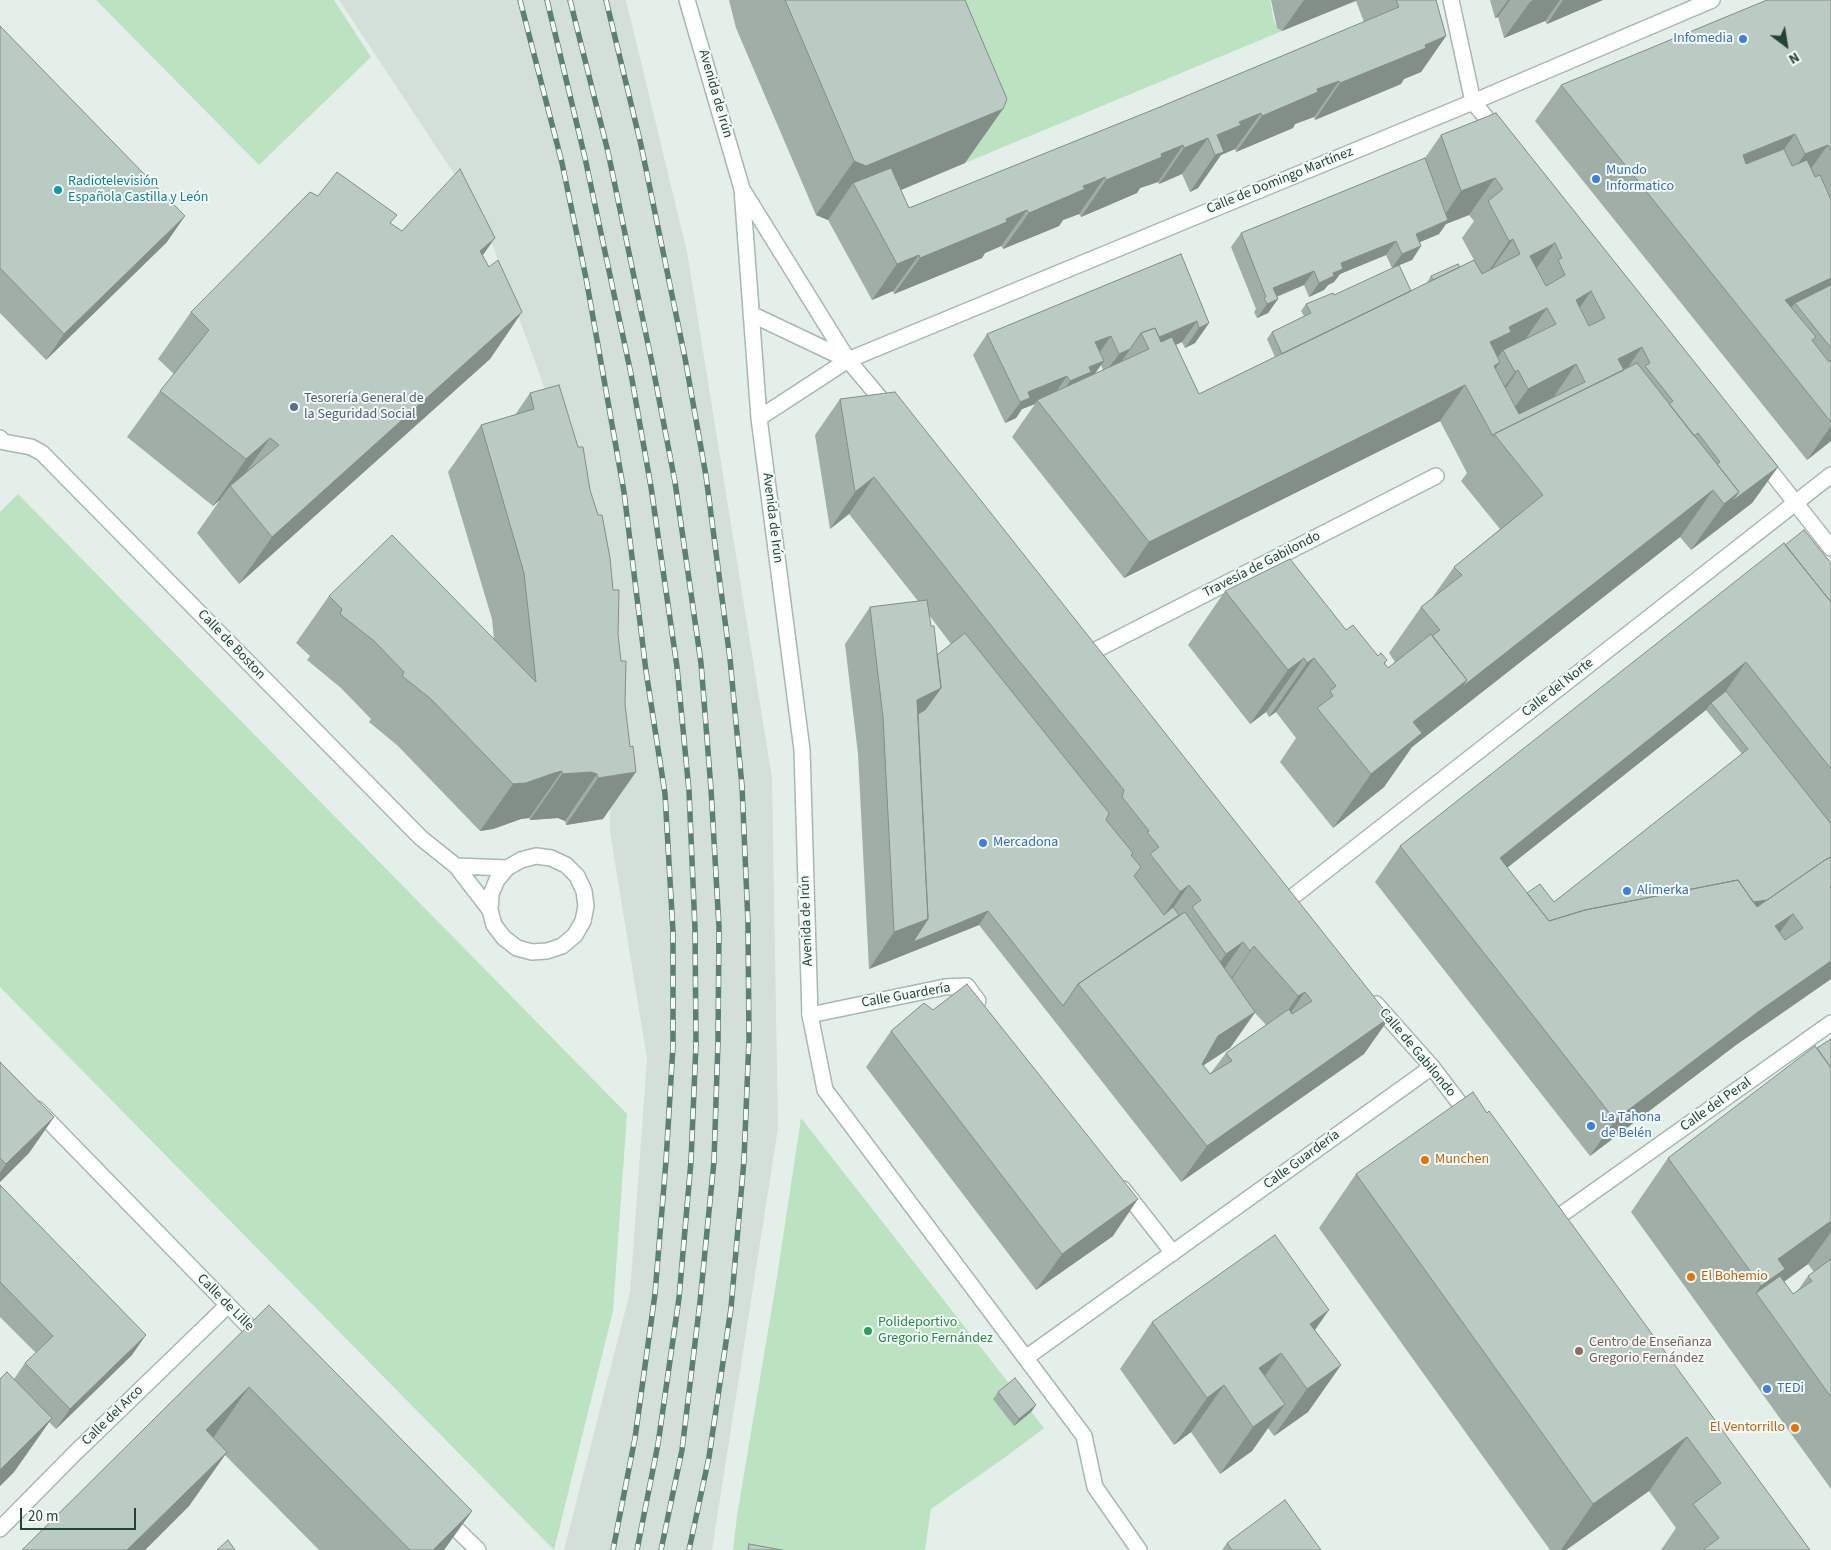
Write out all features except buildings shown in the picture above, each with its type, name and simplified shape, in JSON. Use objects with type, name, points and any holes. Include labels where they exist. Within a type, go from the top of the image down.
[{"type":"street","name":"Avenida de Irún","points":[[688,0],[742,189],[758,418],[802,750],[810,1015],[825,1090],[1027,1357],[1084,1436],[1095,1487],[1139,1550]]},
{"type":"street","points":[[1451,0],[1473,102],[1510,148]]},
{"type":"street","name":"Calle de Domingo Martínez","points":[[848,360],[1473,102],[1712,0]]},
{"type":"street","name":"Avenida de Irún","points":[[742,189],[848,360]]},
{"type":"street","points":[[751,314],[848,360],[897,418]]},
{"type":"street","points":[[758,418],[848,360]]},
{"type":"street","name":"Calle de Boston","points":[[1,442],[31,447],[42,453],[421,838],[456,866],[490,910],[494,925],[504,938],[516,948],[532,952],[547,951],[562,946],[574,935],[582,921],[586,906],[584,891],[577,876],[566,865],[551,858],[536,856],[520,860],[507,868],[456,866]]},
{"type":"street","points":[[1752,448],[1831,548]]},
{"type":"street","name":"Calle del Norte","points":[[1299,916],[1283,898],[1831,475]]},
{"type":"street","name":"Travesía de Gabilondo","points":[[1100,669],[1085,650],[1436,476]]},
{"type":"street","points":[[490,910],[491,894],[497,880],[507,868]]},
{"type":"street","name":"Calle Guardería","points":[[810,1015],[945,987],[967,986],[985,1010]]},
{"type":"street","name":"Calle de Gabilondo","points":[[1368,995],[1432,1067],[1480,1129]]},
{"type":"street","name":"Calle del Peral","points":[[1551,1222],[1831,1023]]},
{"type":"street","name":"Calle Guardería","points":[[1027,1357],[1432,1067]]},
{"type":"street","name":"Calle de Lille","points":[[28,1100],[227,1306],[276,1353]]},
{"type":"street","points":[[1112,1175],[1173,1253]]},
{"type":"street","name":"Calle del Arco","points":[[0,1529],[75,1453],[227,1306]]},
{"type":"street","points":[[436,1509],[478,1550]]},
{"type":"shaded area","points":[[339,0],[626,0],[687,252],[772,778],[778,1128],[712,1550],[564,1550],[630,1292],[647,1059],[610,832],[613,605],[542,381],[482,216]]},
{"type":"green space","points":[[96,0],[334,0],[371,57],[259,165]]},
{"type":"green space","points":[[905,0],[1270,0],[1274,22],[1282,31],[965,163],[969,153]]},
{"type":"green space","points":[[18,494],[627,1114],[613,1311],[554,1550],[0,987],[0,512]]},
{"type":"green space","name":"Polideportivo Gregorio Fernández","points":[[801,1118],[1044,1428],[931,1509],[925,1550],[733,1550]]},
{"type":"railway","points":[[520,0],[562,163],[586,278],[624,492],[646,671],[665,794],[673,932],[673,1046],[666,1161],[655,1294],[635,1438],[613,1550]]},
{"type":"railway","points":[[547,0],[585,158],[631,374],[651,487],[677,667],[689,791],[695,929],[696,1044],[691,1161],[679,1298],[658,1444],[637,1550]]},
{"type":"railway","points":[[570,0],[608,152],[675,482],[701,663],[711,789],[719,927],[714,1161],[700,1302],[682,1450],[661,1550]]},
{"type":"railway","points":[[606,0],[641,145],[685,358],[706,476],[730,659],[742,786],[748,923],[749,1039],[744,1160],[731,1308],[709,1457],[689,1550]]},
{"type":"place","name":"Infomedia","points":[[1743,39]]},
{"type":"place","name":"Mundo Informatico","points":[[1596,179]]},
{"type":"place","name":"Radiotelevisión Española Castilla y León","points":[[58,190]]},
{"type":"place","name":"Tesorería General de la Seguridad Social","points":[[294,407]]},
{"type":"place","name":"Mercadona","points":[[983,843]]},
{"type":"place","name":"Alimerka","points":[[1627,891]]},
{"type":"place","name":"La Tahona de Belén","points":[[1591,1126]]},
{"type":"place","name":"Munchen","points":[[1425,1160]]},
{"type":"place","name":"El Bohemio","points":[[1691,1277]]},
{"type":"place","name":"Polideportivo Gregorio Fernández","points":[[868,1331]]},
{"type":"place","name":"Centro de Enseñanza Gregorio Fernández","points":[[1579,1351]]},
{"type":"place","name":"TEDi","points":[[1767,1389]]},
{"type":"place","name":"El Ventorrillo","points":[[1795,1428]]}]
